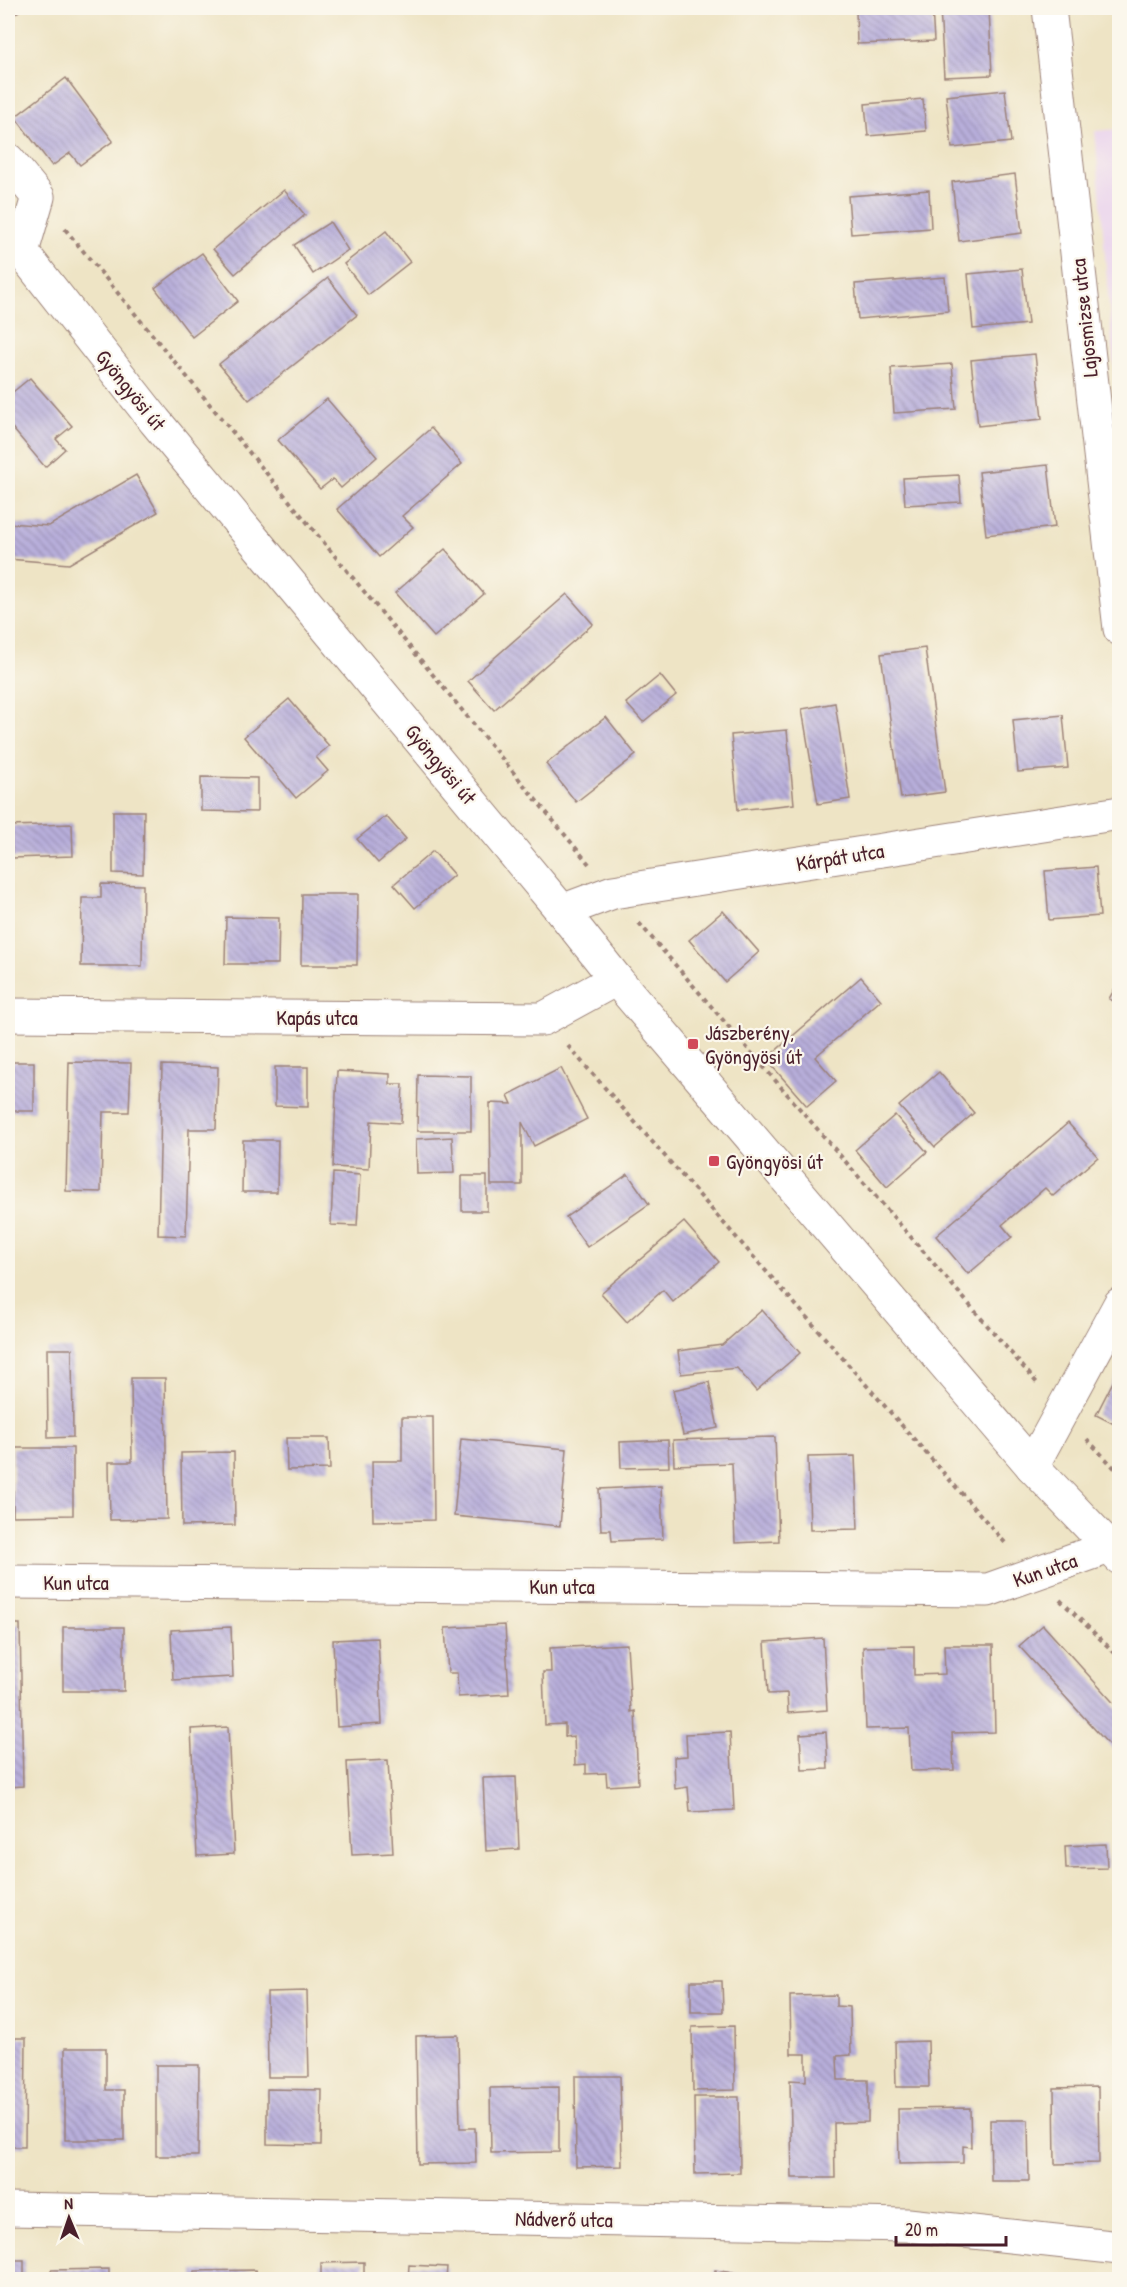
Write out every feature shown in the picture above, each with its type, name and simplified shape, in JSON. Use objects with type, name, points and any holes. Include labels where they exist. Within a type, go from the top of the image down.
[{"type":"street","name":"Lajosmizse utca","points":[[1049,8],[1119,629]]},
{"type":"street","points":[[8,160],[38,197],[12,245]]},
{"type":"street","name":"Gyöngyösi út","points":[[12,245],[562,911],[616,980],[1032,1466],[1114,1553]]},
{"type":"street","name":"Kárpát utca","points":[[562,911],[613,892],[1119,813]]},
{"type":"street","name":"Kapás utca","points":[[8,1015],[543,1018],[616,980]]},
{"type":"street","points":[[1032,1466],[1119,1304]]},
{"type":"street","name":"Kun utca","points":[[8,1582],[988,1590],[1114,1553]]},
{"type":"street","name":"Nádverő utca","points":[[8,2210],[908,2225],[1119,2248]]},
{"type":"path","points":[[38,197],[613,892],[1062,1412],[1119,1474]]},
{"type":"path","points":[[543,1018],[1033,1575],[1119,1658]]},
{"type":"shaded area","points":[[1120,129],[1119,431],[1095,131]]},
{"type":"building","points":[[8,8],[23,8],[8,19]]},
{"type":"building","points":[[932,8],[934,41],[857,44],[856,10]]},
{"type":"building","points":[[940,8],[989,8],[992,75],[944,77]]},
{"type":"building","points":[[66,78],[113,141],[80,165],[70,153],[52,166],[15,117]]},
{"type":"building","points":[[1005,90],[1011,142],[952,148],[946,96]]},
{"type":"building","points":[[923,99],[926,131],[868,136],[865,104]]},
{"type":"building","points":[[1015,174],[1022,233],[959,241],[952,182]]},
{"type":"building","points":[[284,190],[305,215],[235,274],[213,249]]},
{"type":"building","points":[[929,190],[931,228],[851,234],[848,196]]},
{"type":"building","points":[[330,222],[348,250],[313,274],[294,245]]},
{"type":"building","points":[[386,231],[410,262],[368,295],[344,264]]},
{"type":"building","points":[[202,253],[238,301],[192,337],[155,288]]},
{"type":"building","points":[[1022,269],[1028,324],[973,329],[968,274]]},
{"type":"building","points":[[945,277],[948,311],[858,319],[855,284]]},
{"type":"building","points":[[328,278],[357,315],[249,400],[219,364]]},
{"type":"building","points":[[1035,354],[1042,419],[978,426],[971,360]]},
{"type":"building","points":[[952,364],[956,409],[894,413],[891,368]]},
{"type":"building","points":[[30,378],[72,426],[56,439],[65,449],[45,467],[8,423],[8,396]]},
{"type":"building","points":[[327,399],[377,457],[341,488],[333,479],[320,489],[278,440]]},
{"type":"building","points":[[431,428],[462,464],[402,516],[413,527],[379,557],[337,509]]},
{"type":"building","points":[[1048,465],[1055,527],[986,535],[979,472]]},
{"type":"building","points":[[136,475],[158,512],[69,564],[8,559],[8,523],[49,526]]},
{"type":"building","points":[[959,475],[961,502],[905,505],[903,478]]},
{"type":"building","points":[[445,549],[484,594],[434,637],[395,593]]},
{"type":"building","points":[[567,594],[593,624],[494,710],[468,681]]},
{"type":"building","points":[[925,648],[945,792],[901,798],[881,654]]},
{"type":"building","points":[[660,675],[676,695],[643,722],[626,703]]},
{"type":"building","points":[[289,699],[329,746],[316,757],[328,771],[296,798],[244,737]]},
{"type":"building","points":[[835,703],[850,799],[818,804],[802,709]]},
{"type":"building","points":[[1063,715],[1068,768],[1018,772],[1013,720]]},
{"type":"building","points":[[606,717],[636,755],[576,802],[546,764]]},
{"type":"building","points":[[787,730],[794,804],[738,810],[731,735]]},
{"type":"building","points":[[201,777],[257,778],[257,812],[201,811]]},
{"type":"building","points":[[113,811],[144,811],[143,874],[113,873]]},
{"type":"building","points":[[386,816],[406,839],[378,863],[357,839]]},
{"type":"building","points":[[72,824],[73,856],[12,858],[11,826]]},
{"type":"building","points":[[433,851],[454,875],[415,908],[394,884]]},
{"type":"building","points":[[1096,867],[1100,916],[1049,920],[1045,871]]},
{"type":"building","points":[[101,884],[143,885],[142,966],[81,966],[82,898],[101,898]]},
{"type":"building","points":[[302,894],[358,894],[357,965],[301,965]]},
{"type":"building","points":[[723,911],[759,952],[725,982],[689,940]]},
{"type":"building","points":[[226,917],[279,918],[278,964],[225,964]]},
{"type":"building","points":[[861,977],[881,1000],[815,1057],[836,1081],[807,1106],[766,1059]]},
{"type":"building","points":[[1120,979],[1120,1004],[1109,999]]},
{"type":"building","points":[[8,1062],[34,1062],[34,1111],[8,1111]]},
{"type":"building","points":[[69,1062],[131,1063],[129,1112],[103,1112],[101,1192],[66,1191]]},
{"type":"building","points":[[162,1065],[218,1067],[216,1129],[189,1129],[186,1236],[158,1235]]},
{"type":"building","points":[[275,1067],[308,1067],[308,1107],[275,1106]]},
{"type":"building","points":[[561,1068],[587,1119],[534,1146],[522,1122],[522,1185],[491,1185],[490,1103],[512,1104],[508,1095]]},
{"type":"building","points":[[337,1071],[390,1074],[390,1084],[403,1084],[401,1123],[371,1121],[369,1169],[333,1167]]},
{"type":"building","points":[[939,1072],[974,1113],[935,1147],[899,1106]]},
{"type":"building","points":[[418,1075],[471,1076],[471,1131],[417,1131]]},
{"type":"building","points":[[895,1115],[927,1152],[887,1187],[855,1150]]},
{"type":"building","points":[[1068,1123],[1098,1157],[1053,1196],[1045,1188],[1002,1225],[1012,1237],[968,1274],[936,1236]]},
{"type":"building","points":[[452,1137],[454,1173],[417,1174],[416,1139]]},
{"type":"building","points":[[243,1140],[278,1140],[277,1192],[242,1192]]},
{"type":"building","points":[[333,1173],[360,1175],[357,1226],[331,1225]]},
{"type":"building","points":[[628,1174],[649,1204],[587,1247],[566,1217]]},
{"type":"building","points":[[462,1176],[487,1176],[487,1211],[462,1211]]},
{"type":"building","points":[[684,1222],[719,1262],[673,1302],[663,1290],[627,1322],[601,1293]]},
{"type":"building","points":[[762,1310],[800,1353],[756,1391],[737,1368],[681,1374],[678,1351],[722,1345]]},
{"type":"building","points":[[47,1349],[72,1349],[73,1437],[48,1438]]},
{"type":"building","points":[[1120,1368],[1120,1427],[1096,1415]]},
{"type":"building","points":[[131,1378],[165,1378],[167,1519],[110,1520],[109,1462],[132,1462]]},
{"type":"building","points":[[709,1382],[718,1428],[683,1435],[673,1390]]},
{"type":"building","points":[[402,1417],[433,1417],[434,1520],[373,1521],[372,1461],[402,1461]]},
{"type":"building","points":[[775,1437],[779,1541],[735,1543],[732,1463],[674,1465],[673,1440]]},
{"type":"building","points":[[286,1438],[329,1438],[330,1469],[287,1470]]},
{"type":"building","points":[[461,1439],[567,1449],[560,1526],[454,1516]]},
{"type":"building","points":[[668,1440],[669,1467],[621,1468],[620,1442]]},
{"type":"building","points":[[13,1448],[73,1448],[73,1515],[13,1516]]},
{"type":"building","points":[[234,1452],[235,1525],[182,1526],[181,1453]]},
{"type":"building","points":[[855,1456],[858,1529],[810,1530],[808,1457]]},
{"type":"building","points":[[661,1486],[663,1539],[612,1541],[611,1530],[601,1530],[599,1489]]},
{"type":"building","points":[[8,1624],[20,1624],[23,1786],[8,1787]]},
{"type":"building","points":[[505,1625],[509,1694],[458,1697],[457,1673],[448,1673],[445,1628]]},
{"type":"building","points":[[1043,1625],[1120,1710],[1120,1757],[1019,1646]]},
{"type":"building","points":[[63,1627],[124,1627],[124,1691],[63,1691]]},
{"type":"building","points":[[231,1627],[233,1677],[173,1680],[171,1630]]},
{"type":"building","points":[[378,1638],[382,1724],[337,1727],[333,1640]]},
{"type":"building","points":[[823,1638],[827,1710],[788,1713],[787,1693],[768,1694],[765,1642]]},
{"type":"building","points":[[627,1644],[631,1712],[635,1711],[638,1784],[607,1786],[606,1773],[586,1774],[586,1764],[575,1765],[574,1736],[565,1737],[565,1724],[545,1725],[543,1672],[551,1672],[550,1648]]},
{"type":"building","points":[[944,1645],[993,1645],[995,1732],[952,1733],[954,1770],[911,1771],[909,1728],[866,1729],[863,1647],[914,1646],[914,1675],[945,1674]]},
{"type":"building","points":[[228,1727],[234,1854],[197,1856],[191,1729]]},
{"type":"building","points":[[730,1732],[734,1810],[690,1812],[688,1787],[675,1789],[674,1757],[687,1756],[686,1734]]},
{"type":"building","points":[[826,1732],[828,1769],[802,1770],[800,1734]]},
{"type":"building","points":[[388,1760],[393,1853],[352,1855],[347,1762]]},
{"type":"building","points":[[516,1777],[519,1849],[486,1851],[483,1778]]},
{"type":"building","points":[[1106,1844],[1107,1868],[1066,1869],[1065,1846]]},
{"type":"building","points":[[691,1981],[722,1981],[723,2012],[691,2012]]},
{"type":"building","points":[[307,1991],[309,2077],[268,2077],[267,1992]]},
{"type":"building","points":[[836,1995],[836,2006],[850,2007],[851,2055],[837,2056],[838,2080],[868,2080],[868,2122],[834,2123],[835,2178],[792,2178],[790,2080],[806,2081],[806,2054],[791,2054],[790,1996]]},
{"type":"building","points":[[734,2026],[735,2090],[693,2091],[692,2027]]},
{"type":"building","points":[[458,2035],[460,2128],[475,2128],[476,2163],[418,2164],[416,2036]]},
{"type":"building","points":[[8,2038],[26,2038],[25,2147],[8,2147]]},
{"type":"building","points":[[928,2041],[929,2087],[896,2087],[895,2042]]},
{"type":"building","points":[[65,2048],[106,2048],[106,2090],[124,2090],[124,2140],[65,2140]]},
{"type":"building","points":[[156,2065],[199,2065],[198,2156],[156,2156]]},
{"type":"building","points":[[575,2076],[620,2076],[622,2166],[576,2167]]},
{"type":"building","points":[[559,2087],[559,2152],[491,2153],[490,2088]]},
{"type":"building","points":[[1098,2087],[1099,2163],[1055,2164],[1054,2088]]},
{"type":"building","points":[[267,2089],[322,2090],[321,2145],[267,2144]]},
{"type":"building","points":[[694,2097],[739,2097],[740,2173],[695,2174]]},
{"type":"building","points":[[970,2108],[971,2147],[963,2146],[963,2163],[899,2164],[898,2109]]},
{"type":"building","points":[[990,2120],[1028,2120],[1029,2181],[991,2181]]},
{"type":"building","points":[[8,2260],[24,2260],[24,2280],[8,2280]]},
{"type":"building","points":[[364,2262],[364,2280],[321,2280],[321,2263]]},
{"type":"building","points":[[409,2265],[447,2267],[446,2280],[408,2280]]},
{"type":"building","points":[[109,2269],[109,2280],[51,2280],[51,2270]]},
{"type":"building","points":[[256,2270],[257,2280],[194,2280],[194,2271]]},
{"type":"building","points":[[715,2270],[756,2277],[756,2280],[714,2280]]},
{"type":"place","name":"Jászberény, Gyöngyösi út","points":[[693,1044]]},
{"type":"place","name":"Gyöngyösi út","points":[[714,1161]]}]
